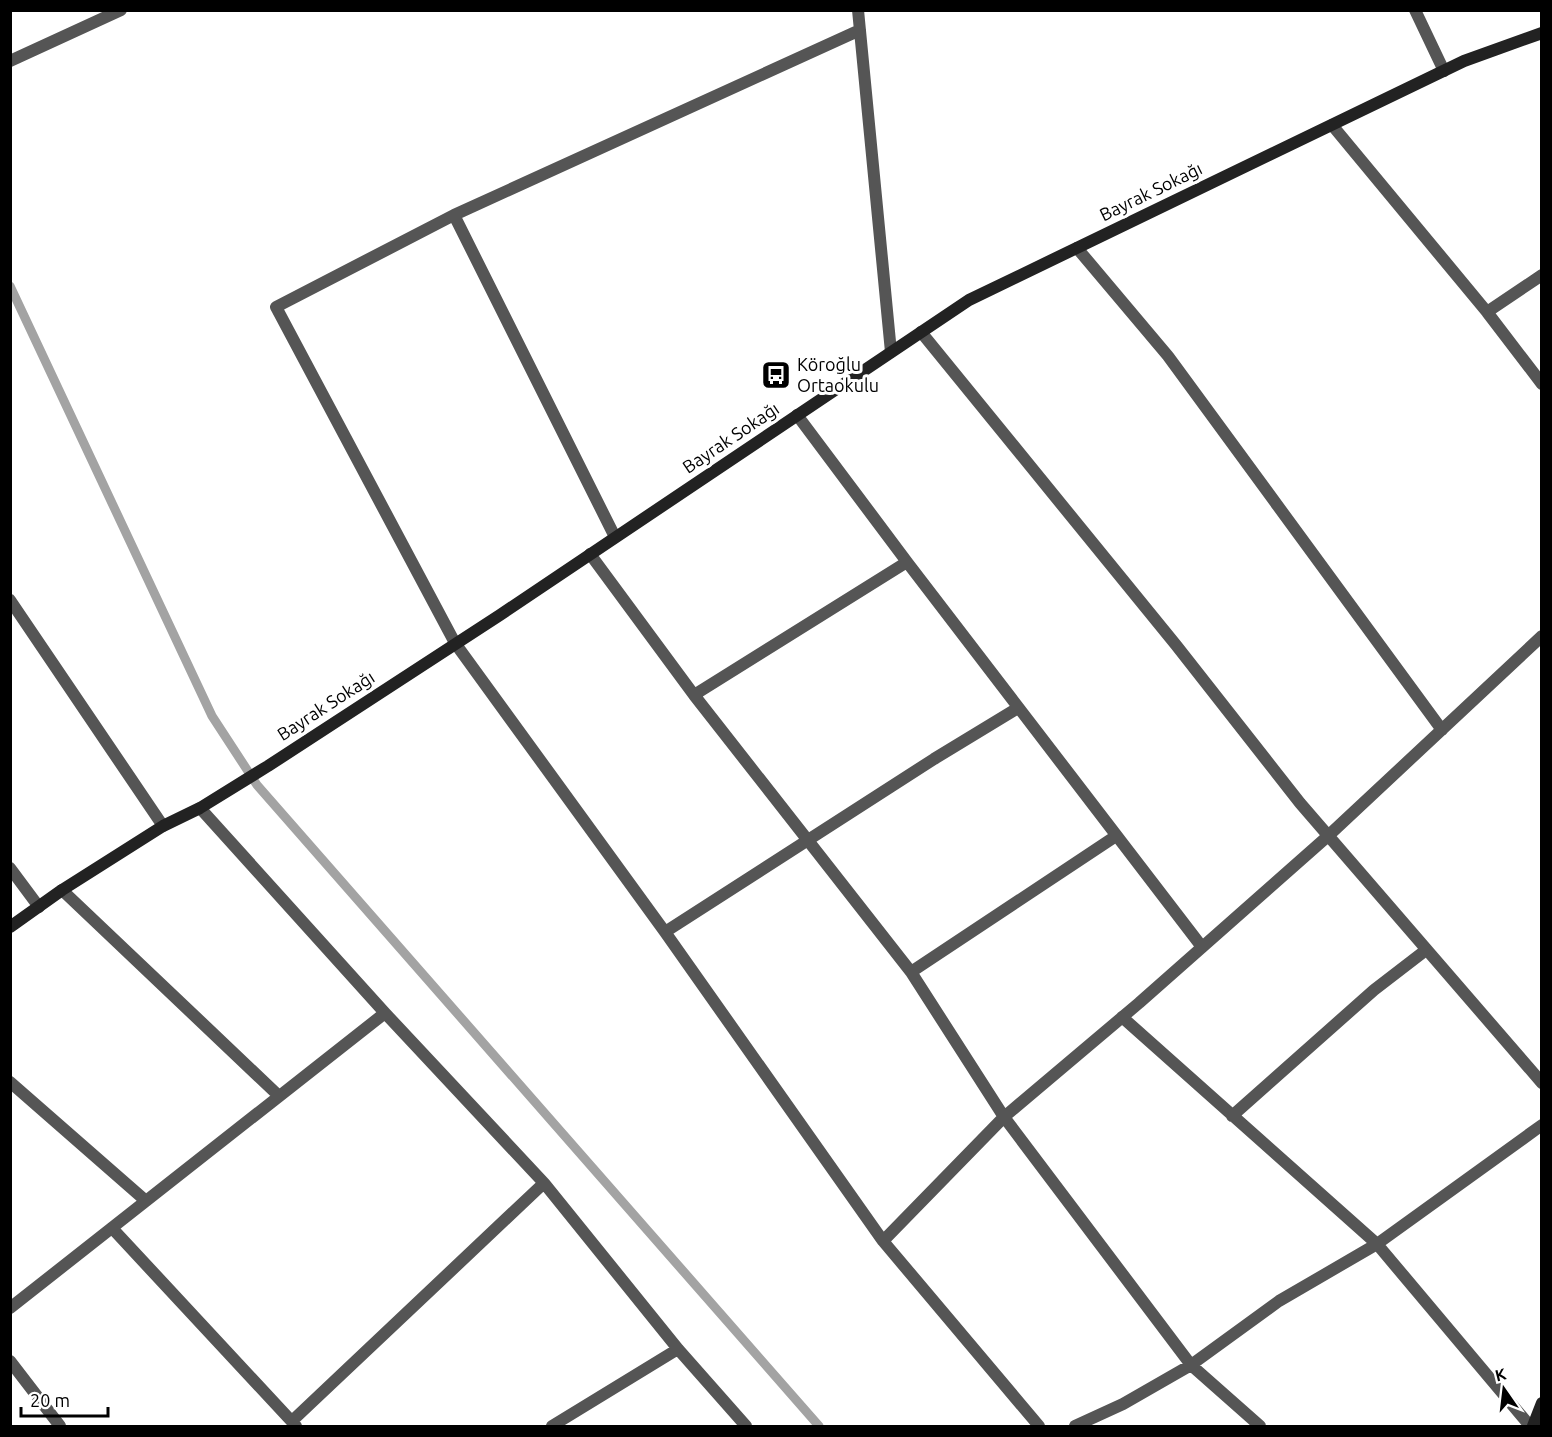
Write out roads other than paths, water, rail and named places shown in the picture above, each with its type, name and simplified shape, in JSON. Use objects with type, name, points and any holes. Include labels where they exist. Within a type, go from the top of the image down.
[{"type":"main road","name":"Bayrak Sokağı","points":[[10,927],[62,890],[163,826],[200,808],[268,766],[969,300],[1464,61],[1542,33]]},
{"type":"main road","points":[[1532,1426],[1542,1403]]},
{"type":"street","points":[[10,61],[121,10]]},
{"type":"street","points":[[858,10],[891,352]]},
{"type":"street","points":[[1415,10],[1444,71]]},
{"type":"street","points":[[860,30],[454,215],[276,307],[455,643],[665,932],[884,1241],[1040,1426]]},
{"type":"street","points":[[1332,125],[1487,312],[1542,384]]},
{"type":"street","points":[[454,215],[615,537]]},
{"type":"street","points":[[1077,248],[1168,356],[1442,730]]},
{"type":"street","points":[[1487,312],[1542,276]]},
{"type":"street","points":[[921,332],[1176,645],[1300,803],[1542,1083]]},
{"type":"street","points":[[797,415],[1202,947]]},
{"type":"street","points":[[590,554],[694,695],[911,972],[1004,1117],[1191,1365],[1260,1426]]},
{"type":"street","points":[[694,695],[907,562]]},
{"type":"street","points":[[10,600],[163,826]]},
{"type":"street","points":[[884,1241],[1004,1117],[1328,836],[1542,636]]},
{"type":"street","points":[[665,932],[934,759],[1018,708]]},
{"type":"street","points":[[200,808],[544,1183],[678,1349],[746,1426]]},
{"type":"street","points":[[911,972],[1116,836]]},
{"type":"street","points":[[10,868],[39,907]]},
{"type":"street","points":[[62,890],[279,1096]]},
{"type":"street","points":[[1232,1116],[1374,990],[1426,950]]},
{"type":"street","points":[[10,1308],[385,1012]]},
{"type":"street","points":[[1122,1017],[1377,1244],[1532,1426]]},
{"type":"street","points":[[10,1082],[146,1201]]},
{"type":"street","points":[[1075,1426],[1123,1404],[1191,1365],[1280,1301],[1377,1244],[1542,1125]]},
{"type":"street","points":[[112,1228],[294,1424],[544,1183]]},
{"type":"street","points":[[552,1426],[678,1349]]},
{"type":"street","points":[[10,1361],[60,1426]]},
{"type":"waterway","points":[[10,286],[212,716],[257,785],[819,1426]]},
{"type":"place","name":"Köroğlu Ortaokulu","points":[[776,375]]}]
